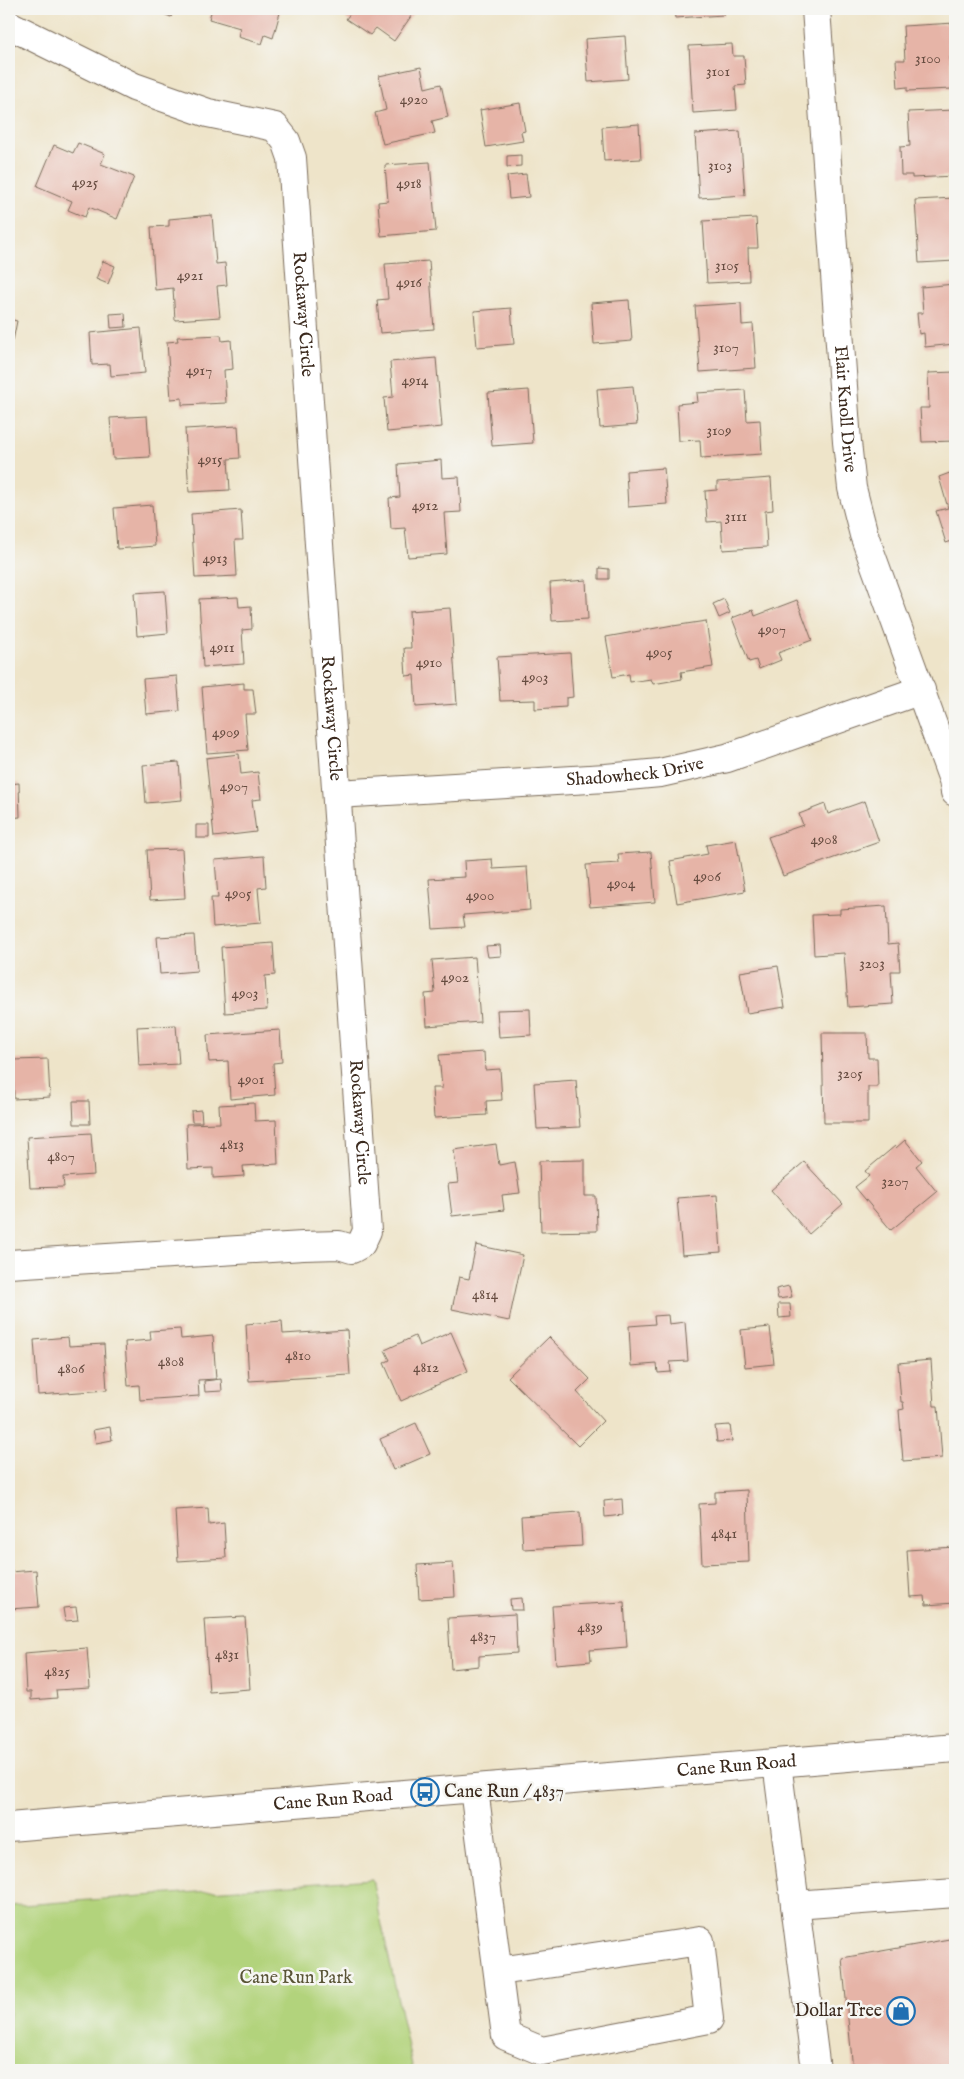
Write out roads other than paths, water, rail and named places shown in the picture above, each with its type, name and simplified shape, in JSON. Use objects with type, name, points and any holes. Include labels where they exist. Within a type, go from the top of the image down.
[{"type":"main road","name":"Flair Knoll Drive","points":[[816,9],[847,442],[852,488],[864,535],[953,780],[955,792]]},
{"type":"main road","name":"Rockaway Circle","points":[[9,25],[134,87],[208,113],[275,128],[286,141],[292,158],[368,1231],[360,1244],[352,1249],[339,1245],[303,1246],[9,1264]]},
{"type":"main road","name":"Shadowheck Drive","points":[[337,794],[660,773],[727,758],[921,690]]},
{"type":"main road","name":"Cane Run Road","points":[[9,1827],[955,1748]]},
{"type":"main road","points":[[777,1763],[816,2070]]},
{"type":"main road","points":[[474,1788],[506,2036],[542,2051],[710,2019],[700,1941],[499,1971]]},
{"type":"main road","points":[[795,1905],[955,1892]]},
{"type":"place","name":"Cane Run / 4837","points":[[425,1792]]},
{"type":"place","name":"Dollar Tree","points":[[901,2011]]},
{"type":"park label","name":"Cane Run Park","points":[[296,1978]]}]
